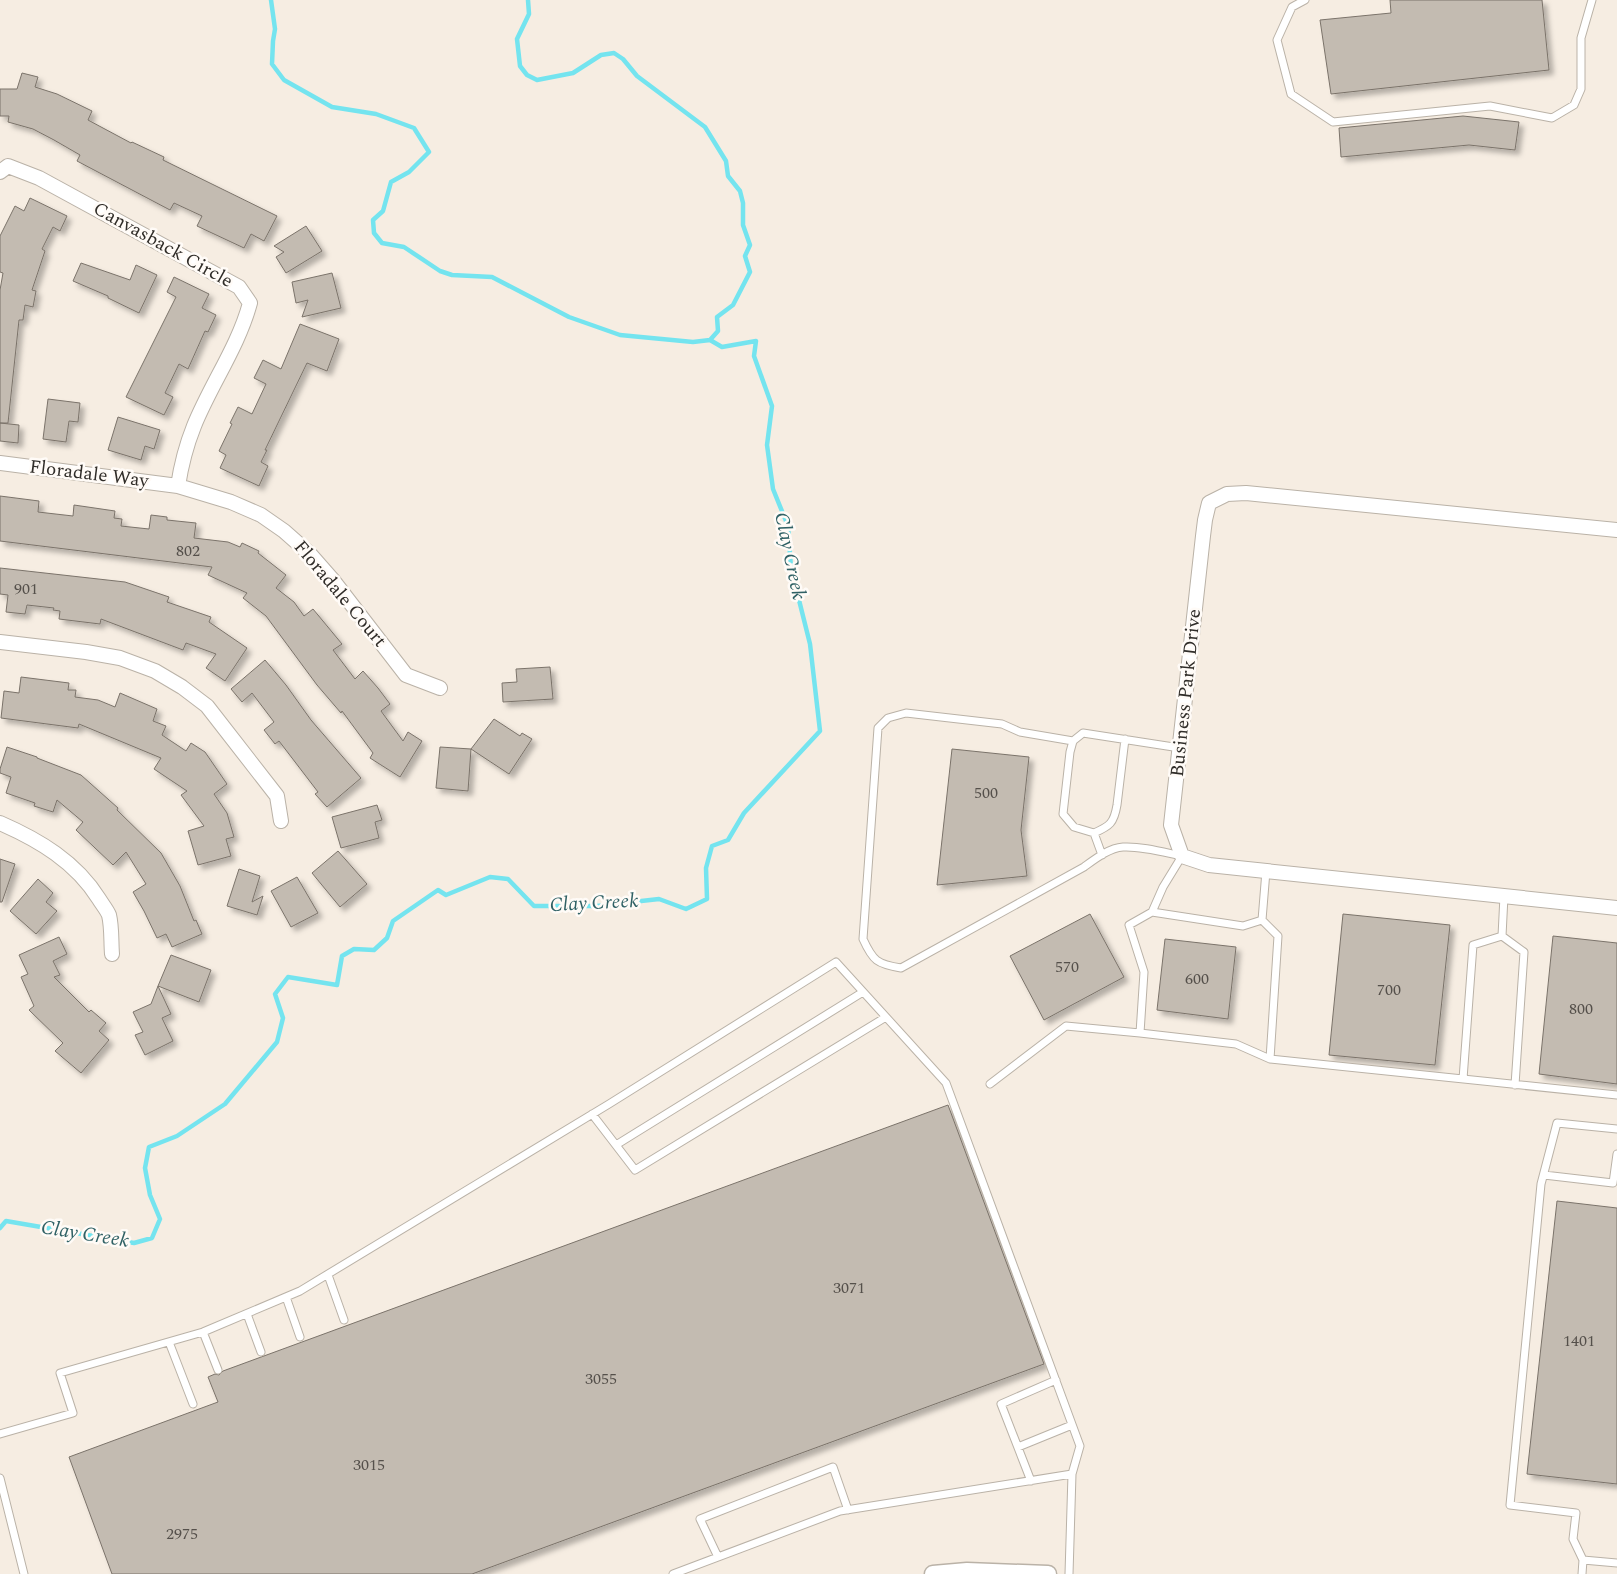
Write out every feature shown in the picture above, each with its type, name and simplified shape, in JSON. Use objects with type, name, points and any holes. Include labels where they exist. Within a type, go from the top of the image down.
[{"type":"street","name":"Canvasback Circle","points":[[0,172],[8,166],[39,178],[239,287],[250,303],[244,324],[194,427],[182,464],[178,486]]},
{"type":"street","name":"Floradale Way","points":[[0,463],[178,486]]},
{"type":"street","name":"Floradale Court","points":[[178,486],[231,502],[261,515],[284,530],[310,554],[332,579],[406,676],[440,688]]},
{"type":"street","name":"Business Park Drive","points":[[1182,856],[1172,825],[1205,520],[1209,503],[1227,494],[1246,493],[1617,530]]},
{"type":"street","points":[[0,642],[120,658],[154,671],[182,687],[207,706],[277,796],[281,821]]},
{"type":"street","points":[[0,822],[24,833],[50,849],[72,866],[93,890],[109,915],[112,954]]},
{"type":"street","points":[[1182,856],[1210,865],[1617,908]]},
{"type":"street","points":[[933,1574],[967,1571],[1048,1574]]},
{"type":"lane","points":[[1305,0],[1292,8],[1277,40],[1291,94],[1332,122],[1490,106],[1552,118],[1574,105],[1581,89],[1581,38],[1592,0]]},
{"type":"lane","points":[[1073,741],[1020,732],[1002,724],[906,713],[888,718],[878,728],[863,939],[870,955],[883,965],[901,968],[1084,866],[1102,854],[1122,847],[1182,856],[1163,887],[1152,912],[1129,925],[1144,972],[1140,1033]]},
{"type":"lane","points":[[1125,740],[1115,815],[1109,826],[1094,833],[1074,827],[1063,814],[1070,752],[1073,741],[1083,733],[1180,748]]},
{"type":"lane","points":[[1094,833],[1102,854]]},
{"type":"lane","points":[[1266,871],[1262,920],[1278,936],[1270,1059]]},
{"type":"lane","points":[[1502,936],[1504,896]]},
{"type":"lane","points":[[1152,912],[1243,926],[1262,920]]},
{"type":"lane","points":[[1462,1079],[1473,946],[1502,936]]},
{"type":"lane","points":[[1502,936],[1524,952],[1515,1085]]},
{"type":"lane","points":[[0,1434],[73,1413],[60,1373],[203,1332],[300,1291],[592,1114],[836,962],[946,1083],[1080,1446],[1072,1474],[1069,1574]]},
{"type":"lane","points":[[616,1145],[863,992]]},
{"type":"lane","points":[[592,1114],[635,1170],[886,1017]]},
{"type":"lane","points":[[990,1084],[1066,1026],[1236,1044],[1270,1059],[1617,1095]]},
{"type":"lane","points":[[1582,1574],[1583,1560],[1573,1539],[1576,1513],[1510,1505],[1542,1184],[1557,1123],[1617,1129]]},
{"type":"lane","points":[[1544,1175],[1614,1183],[1617,1154]]},
{"type":"lane","points":[[328,1275],[344,1320]]},
{"type":"lane","points":[[286,1297],[300,1337]]},
{"type":"lane","points":[[248,1314],[261,1352]]},
{"type":"lane","points":[[203,1332],[218,1370]]},
{"type":"lane","points":[[169,1342],[193,1404]]},
{"type":"lane","points":[[1031,1481],[1001,1404],[1056,1380]]},
{"type":"lane","points":[[1018,1447],[1072,1424]]},
{"type":"lane","points":[[718,1557],[700,1519],[833,1467],[848,1510]]},
{"type":"lane","points":[[673,1574],[840,1511],[1072,1474]]},
{"type":"lane","points":[[0,1478],[24,1574]]},
{"type":"lane","points":[[1583,1560],[1617,1563]]},
{"type":"building","points":[[1390,0],[1542,0],[1549,70],[1331,94],[1320,20],[1391,13]]},
{"type":"building","points":[[22,73],[38,77],[35,87],[57,94],[92,111],[88,120],[131,143],[164,157],[163,160],[277,216],[264,241],[251,234],[244,248],[197,226],[202,216],[174,203],[170,210],[77,161],[80,155],[54,140],[33,129],[8,122],[9,116],[0,116],[0,89],[17,89]]},
{"type":"building","points":[[1463,116],[1519,122],[1515,150],[1469,145],[1341,157],[1339,128]]},
{"type":"building","points":[[30,198],[67,216],[60,231],[53,227],[42,249],[45,251],[32,290],[36,291],[33,307],[25,305],[23,320],[19,320],[8,423],[0,423],[0,290],[3,273],[0,272],[0,236],[15,206],[24,211]]},
{"type":"building","points":[[306,226],[322,251],[286,273],[276,257],[284,252],[274,246]]},
{"type":"building","points":[[81,263],[130,280],[136,265],[157,275],[139,313],[108,298],[108,296],[73,281]]},
{"type":"building","points":[[332,273],[341,308],[302,317],[308,300],[296,303],[292,282]]},
{"type":"building","points":[[174,277],[209,294],[202,308],[216,315],[208,332],[205,331],[188,369],[179,364],[165,393],[173,397],[164,415],[126,397],[176,297],[167,292]]},
{"type":"building","points":[[300,324],[339,339],[327,371],[307,363],[265,450],[267,450],[261,462],[268,466],[259,486],[220,468],[226,455],[219,451],[238,407],[252,414],[266,384],[254,378],[263,360],[281,369]]},
{"type":"building","points":[[48,399],[80,403],[78,422],[69,421],[66,442],[43,439]]},
{"type":"building","points":[[118,417],[160,430],[154,449],[145,446],[141,460],[108,450]]},
{"type":"building","points":[[0,423],[19,425],[18,443],[0,441]]},
{"type":"building","points":[[0,496],[39,501],[38,512],[73,516],[74,505],[115,511],[114,518],[122,519],[121,526],[149,529],[151,515],[167,517],[167,520],[196,523],[194,538],[228,542],[240,547],[242,543],[259,551],[258,553],[286,575],[276,588],[294,602],[304,616],[313,609],[342,644],[333,650],[355,679],[363,671],[378,688],[390,704],[381,711],[403,741],[408,732],[422,741],[400,777],[370,758],[373,753],[342,711],[341,713],[317,685],[266,616],[243,598],[247,593],[208,575],[212,567],[0,541]]},
{"type":"building","points":[[0,568],[125,582],[169,597],[167,602],[211,617],[209,622],[247,648],[225,681],[206,668],[216,654],[186,643],[183,650],[101,619],[100,624],[59,619],[60,611],[53,610],[54,608],[27,605],[25,614],[6,612],[8,595],[0,594]]},
{"type":"building","points":[[265,660],[311,720],[361,778],[327,807],[315,794],[318,792],[279,741],[275,744],[264,730],[274,722],[252,693],[242,702],[231,689]]},
{"type":"building","points":[[550,667],[553,699],[503,702],[502,683],[517,682],[516,669]]},
{"type":"building","points":[[21,677],[69,683],[68,690],[76,690],[75,697],[98,700],[115,707],[120,693],[157,709],[153,721],[166,726],[162,735],[186,751],[191,743],[205,752],[227,784],[214,794],[227,813],[234,837],[226,839],[231,856],[198,865],[188,831],[204,826],[181,795],[187,791],[154,769],[161,758],[79,724],[78,728],[1,718],[4,691],[19,693]]},
{"type":"building","points":[[494,719],[520,736],[522,733],[532,739],[509,774],[471,749]]},
{"type":"building","points":[[7,747],[81,775],[118,808],[117,810],[161,853],[180,886],[194,921],[196,920],[202,934],[172,947],[166,934],[157,938],[133,892],[146,884],[126,852],[113,865],[76,830],[83,822],[57,800],[53,812],[34,806],[35,803],[6,793],[11,777],[0,773],[0,769]]},
{"type":"building","points":[[440,747],[471,749],[468,791],[436,788]]},
{"type":"building","points":[[952,749],[1029,757],[1021,830],[1027,876],[937,885]]},
{"type":"building","points":[[377,805],[382,820],[375,822],[379,838],[341,848],[332,817]]},
{"type":"building","points":[[338,851],[367,884],[340,907],[312,873]]},
{"type":"building","points":[[0,859],[15,864],[2,902],[0,902]]},
{"type":"building","points":[[239,869],[260,876],[252,902],[263,896],[257,915],[227,906]]},
{"type":"building","points":[[297,877],[318,913],[291,927],[271,891]]},
{"type":"building","points":[[38,879],[53,893],[46,902],[57,911],[36,934],[10,911]]},
{"type":"building","points":[[1090,914],[1124,977],[1044,1020],[1010,956]]},
{"type":"building","points":[[1343,914],[1450,925],[1435,1065],[1329,1055]]},
{"type":"building","points":[[1553,936],[1617,943],[1617,1084],[1539,1074]]},
{"type":"building","points":[[59,937],[67,954],[53,961],[60,975],[54,977],[89,1012],[91,1010],[106,1023],[99,1031],[109,1040],[81,1073],[55,1051],[63,1043],[29,1010],[34,1006],[21,977],[28,974],[19,955]]},
{"type":"building","points":[[1165,939],[1236,947],[1228,1019],[1157,1010]]},
{"type":"building","points":[[171,955],[211,970],[199,1002],[158,986]]},
{"type":"building","points":[[158,986],[171,1014],[162,1018],[173,1041],[145,1055],[135,1035],[143,1032],[133,1012],[151,1004]]},
{"type":"building","points":[[948,1105],[1044,1364],[472,1574],[112,1574],[69,1457],[218,1402],[208,1377],[215,1374],[219,1375],[223,1371]]},
{"type":"building","points":[[1557,1201],[1617,1208],[1617,1484],[1527,1474]]},
{"type":"waterway","points":[[271,0],[275,29],[272,64],[284,80],[332,107],[376,114],[414,128],[429,152],[409,172],[391,182],[383,211],[373,220],[374,233],[382,243],[404,247],[440,271],[452,275],[492,277],[569,317],[620,335],[693,342],[710,340],[718,331],[717,317],[733,305],[750,272],[745,256],[750,245],[743,225],[743,203],[740,191],[728,176],[726,161],[705,127],[637,76],[623,59],[614,53],[601,55],[573,73],[537,80],[527,75],[520,66],[517,39],[529,14],[528,0]]},
{"type":"waterway","name":"Clay Creek","points":[[0,1228],[6,1221],[134,1243],[152,1238],[160,1219],[150,1195],[145,1168],[149,1147],[177,1136],[225,1104],[277,1042],[283,1018],[275,994],[288,977],[337,985],[342,956],[354,949],[374,950],[387,938],[393,921],[438,890],[446,895],[490,877],[508,879],[534,906],[597,906],[659,899],[686,909],[707,899],[706,868],[712,846],[728,840],[744,813],[820,731],[810,644],[791,568],[788,526],[773,489],[767,445],[772,406],[754,356],[756,341],[722,347],[710,340]]}]
